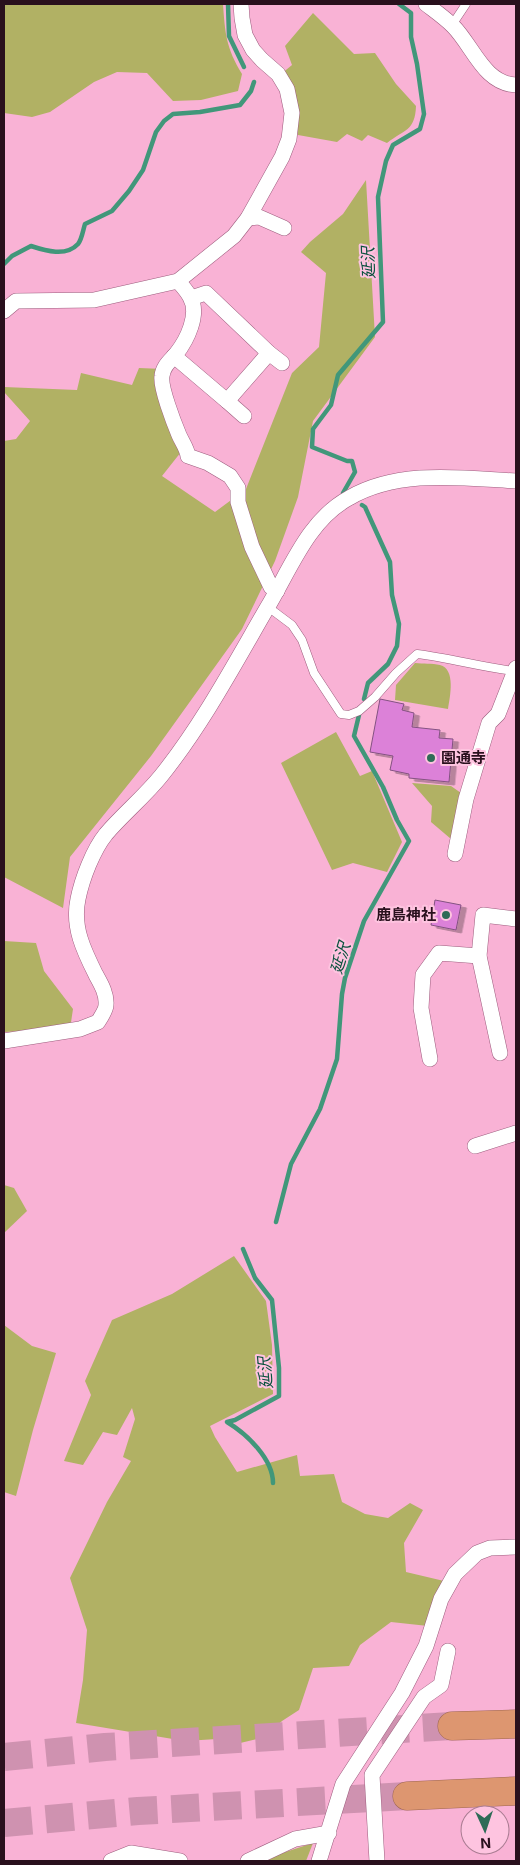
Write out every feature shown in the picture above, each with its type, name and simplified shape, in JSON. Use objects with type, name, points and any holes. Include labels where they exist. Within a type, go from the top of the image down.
[{"type":"highway","points":[[452,1726],[516,1724]]},
{"type":"highway","points":[[407,1796],[516,1791]]},
{"type":"street","points":[[4,311],[16,301],[94,300],[178,281],[234,236],[248,218],[282,157],[289,139],[292,113],[287,89],[278,74],[252,50],[246,35],[241,4]]},
{"type":"street","points":[[426,4],[452,25],[483,66],[506,85],[516,85]]},
{"type":"street","points":[[248,218],[259,217],[284,228]]},
{"type":"street","points":[[178,281],[191,298],[193,316],[190,330],[182,347],[165,366],[161,383],[188,456],[208,463],[230,476],[238,488],[238,502],[252,547],[270,587],[277,591]]},
{"type":"street","points":[[191,298],[206,294],[269,353],[282,362]]},
{"type":"street","points":[[227,401],[269,353]]},
{"type":"street","points":[[174,356],[244,416]]},
{"type":"street","points":[[4,1041],[80,1029],[98,1022],[107,1006],[104,992],[76,928],[77,900],[92,857],[105,836],[160,777],[193,731],[304,544],[325,515],[348,498],[375,485],[408,479],[450,478],[516,481]]},
{"type":"street","points":[[455,854],[466,799],[489,723],[498,714],[515,669]]},
{"type":"street","points":[[500,1054],[479,956],[483,915],[516,918]]},
{"type":"street","points":[[430,1059],[421,1008],[423,975],[439,953],[479,956]]},
{"type":"street","points":[[475,1146],[516,1133]]},
{"type":"street","points":[[319,1861],[343,1784],[402,1693],[426,1646],[441,1599],[455,1574],[477,1553],[490,1548],[516,1547]]},
{"type":"street","points":[[377,1861],[372,1775],[424,1696],[441,1685],[448,1651]]},
{"type":"street","points":[[248,1861],[295,1839],[329,1833]]},
{"type":"street","points":[[111,1861],[131,1853],[180,1861]]},
{"type":"lane","points":[[452,25],[466,4]]},
{"type":"lane","points":[[268,607],[292,626],[302,640],[314,673],[341,714],[350,715],[359,711],[417,654],[489,668],[515,669]]},
{"type":"shaded area","points":[[4,4],[223,4],[229,48],[242,74],[238,91],[201,100],[173,101],[147,73],[117,72],[94,82],[50,112],[32,117],[4,113]]},
{"type":"shaded area","points":[[313,13],[354,54],[375,53],[396,84],[416,106],[414,120],[408,129],[387,143],[368,135],[362,141],[347,134],[337,142],[298,135],[275,79],[292,65],[285,46]]},
{"type":"shaded area","points":[[366,180],[375,337],[313,421],[298,497],[275,561],[242,629],[151,756],[70,857],[63,908],[4,877],[4,441],[16,439],[30,421],[4,392],[4,387],[77,390],[81,373],[132,385],[139,368],[163,369],[181,452],[162,476],[215,512],[246,489],[292,373],[319,347],[326,273],[301,252],[343,214]]},
{"type":"shaded area","points":[[415,663],[440,665],[448,672],[451,684],[448,709],[395,700],[396,685]]},
{"type":"shaded area","points":[[336,732],[360,776],[372,771],[402,842],[387,872],[353,863],[332,870],[281,763]]},
{"type":"shaded area","points":[[412,783],[451,786],[461,793],[451,839],[431,822],[432,806]]},
{"type":"shaded area","points":[[4,941],[36,943],[44,971],[73,1009],[70,1029],[4,1032]]},
{"type":"shaded area","points":[[4,1185],[14,1188],[27,1211],[4,1233]]},
{"type":"shaded area","points":[[234,1256],[266,1301],[272,1345],[273,1394],[210,1426],[237,1472],[297,1455],[300,1476],[334,1474],[342,1502],[365,1514],[388,1518],[410,1503],[423,1510],[404,1543],[406,1572],[444,1581],[428,1626],[391,1622],[360,1645],[349,1666],[313,1668],[299,1710],[282,1721],[265,1737],[236,1744],[217,1739],[185,1741],[76,1723],[83,1680],[87,1630],[70,1578],[107,1502],[131,1461],[123,1457],[135,1419],[132,1408],[117,1435],[103,1432],[83,1465],[64,1461],[91,1395],[85,1381],[112,1320],[172,1294]]},
{"type":"shaded area","points":[[4,1325],[32,1346],[56,1353],[16,1496],[4,1492]]},
{"type":"shaded area","points":[[313,1843],[306,1861],[260,1861],[261,1860]]},
{"type":"building","points":[[380,699],[404,704],[402,710],[414,713],[412,727],[440,730],[439,738],[453,739],[449,782],[409,778],[409,774],[390,770],[393,756],[370,752]]},
{"type":"building","name":"鹿島神社","points":[[435,900],[461,905],[456,930],[431,925]]},
{"type":"waterway","points":[[228,4],[229,36],[244,67]]},
{"type":"waterway","name":"延沢","points":[[343,493],[355,472],[352,461],[347,461],[312,447],[313,429],[331,405],[338,375],[383,322],[378,197],[386,161],[393,145],[420,129],[424,114],[411,37],[411,13],[399,4]]},
{"type":"waterway","points":[[4,264],[12,256],[31,246],[56,252],[73,248],[78,244],[85,224],[112,211],[129,191],[143,170],[156,132],[164,121],[173,114],[200,112],[240,105],[251,91],[254,82]]},
{"type":"waterway","name":"延沢","points":[[362,505],[365,507],[390,562],[392,595],[399,624],[397,646],[388,664],[368,683],[364,699]]},
{"type":"waterway","name":"延沢","points":[[276,1222],[291,1164],[320,1109],[337,1059],[345,978],[364,921],[409,841],[397,820],[383,787],[354,736],[359,715]]},
{"type":"waterway","name":"延沢","points":[[243,1249],[255,1278],[272,1300],[279,1368],[279,1396],[235,1420],[227,1422],[243,1433],[258,1448],[269,1465],[273,1483]]},
{"type":"tunnel","points":[[4,1757],[105,1747],[452,1726]]},
{"type":"tunnel","points":[[4,1823],[138,1811],[407,1796]]},
{"type":"place","name":"園通寺","points":[[431,758]]},
{"type":"place","name":"鹿島神社","points":[[446,915]]}]
